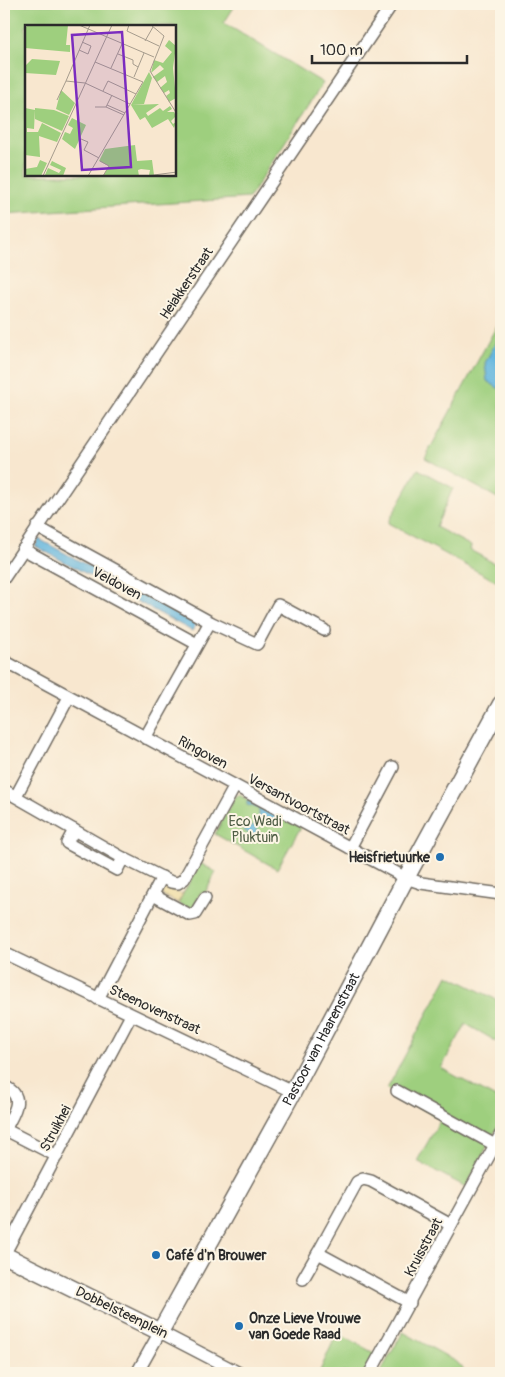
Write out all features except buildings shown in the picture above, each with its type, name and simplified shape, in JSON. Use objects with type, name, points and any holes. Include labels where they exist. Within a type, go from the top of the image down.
[{"type":"street","name":"Heiakkerstraat","points":[[4,578],[392,4]]},
{"type":"street","name":"Veldoven","points":[[37,527],[210,622],[257,644],[278,606],[324,630]]},
{"type":"street","name":"Veldoven","points":[[23,550],[197,644]]},
{"type":"street","points":[[145,738],[210,622]]},
{"type":"street","name":"Ringoven","points":[[4,661],[235,786],[184,879],[178,883],[171,882],[124,858],[4,790]]},
{"type":"street","points":[[16,796],[69,697]]},
{"type":"street","name":"Pastoor van Haarenstraat","points":[[137,1373],[293,1092],[406,878],[501,704]]},
{"type":"street","name":"Versantvoortstraat","points":[[350,848],[393,767]]},
{"type":"street","name":"Versantvoortstraat","points":[[235,786],[406,878],[421,883],[501,894]]},
{"type":"street","points":[[98,999],[162,877]]},
{"type":"street","points":[[153,895],[190,916],[195,914],[205,898]]},
{"type":"street","name":"Steenovenstraat","points":[[4,953],[293,1092]]},
{"type":"street","name":"Struikhei","points":[[4,1255],[131,1015]]},
{"type":"street","points":[[4,1086],[11,1089],[16,1096],[17,1104],[5,1130],[57,1156]]},
{"type":"street","points":[[397,1091],[495,1146]]},
{"type":"street","name":"Kruisstraat","points":[[370,1373],[501,1134]]},
{"type":"street","points":[[303,1279],[357,1182],[363,1179],[371,1181],[451,1225]]},
{"type":"street","points":[[318,1253],[410,1303]]},
{"type":"street","name":"Dobbelsteenplein","points":[[4,1255],[238,1373]]},
{"type":"green space","points":[[4,4],[236,4],[224,23],[323,83],[249,198],[4,214]]},
{"type":"green space","points":[[501,318],[501,500],[425,458]]},
{"type":"green space","points":[[418,469],[453,488],[436,527],[471,546],[470,550],[501,567],[501,584],[388,523]]},
{"type":"green space","name":"Eco Wadi Pluktuin","points":[[239,795],[301,827],[277,869],[215,834],[235,797]]},
{"type":"green space","points":[[200,863],[216,872],[205,893],[201,892],[192,910],[178,903]]},
{"type":"green space","points":[[448,975],[501,1002],[501,1044],[466,1024],[441,1068],[501,1101],[501,1120],[466,1187],[417,1161],[441,1119],[387,1089]]},
{"type":"green space","points":[[403,1332],[457,1362],[467,1373],[380,1373]]},
{"type":"green space","points":[[337,1333],[376,1354],[365,1373],[319,1373]]},
{"type":"sand","points":[[162,887],[181,894],[184,892],[178,903],[162,895]]},
{"type":"water","points":[[501,340],[501,390],[487,381],[485,363],[496,342]]},
{"type":"water","points":[[39,539],[196,624],[192,631],[35,546]]},
{"type":"water","points":[[247,801],[278,817],[277,821],[267,823],[262,821],[259,817],[259,809],[247,805]]},
{"type":"water","points":[[257,822],[261,824],[256,830],[261,835],[271,836],[281,832],[273,839],[263,840],[244,830],[245,826],[253,826]]},
{"type":"place","name":"Heisfrietuurke","points":[[440,857]]},
{"type":"place","name":"Café d'n Brouwer","points":[[156,1255]]},
{"type":"place","name":"Onze Lieve Vrouwe van Goede Raad","points":[[239,1326]]}]
